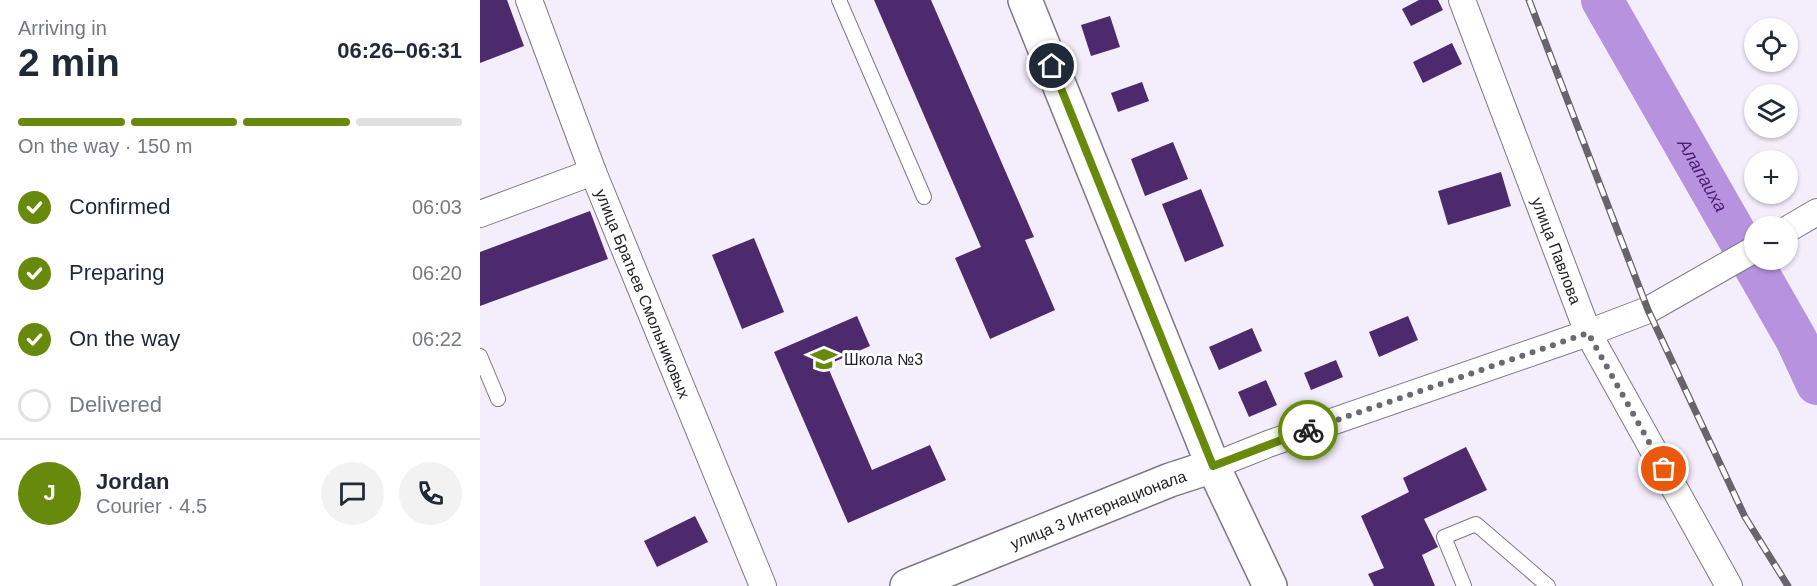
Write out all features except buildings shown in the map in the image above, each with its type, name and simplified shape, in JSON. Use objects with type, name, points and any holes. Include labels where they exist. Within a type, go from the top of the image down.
[{"type":"street","name":"улица Братьев Смольниковых","points":[[529,0],[593,172],[763,586]]},
{"type":"street","points":[[1025,0],[1213,466],[1270,586]]},
{"type":"street","name":"улица Павлова","points":[[1462,0],[1588,333],[1728,586]]},
{"type":"street","points":[[480,214],[593,172]]},
{"type":"street","points":[[1798,223],[1817,212]]},
{"type":"street","name":"улица 3 Интернационала","points":[[907,586],[1170,480],[1648,310],[1744,255]]},
{"type":"lane","points":[[839,0],[924,196]]},
{"type":"lane","points":[[480,356],[498,399]]},
{"type":"lane","points":[[1464,586],[1444,537],[1476,524],[1548,586]]},
{"type":"waterway","name":"Алапаиха","points":[[1602,0],[1796,339],[1817,384]]},
{"type":"railway","points":[[1529,0],[1648,310],[1745,517],[1788,586]]},
{"type":"way so far","points":[[1308,430],[1588,333],[1664,469]]},
{"type":"place","name":"Школа №3","points":[[824,359]]},
{"type":"route","points":[[1052,66],[1213,466],[1308,430]]}]
